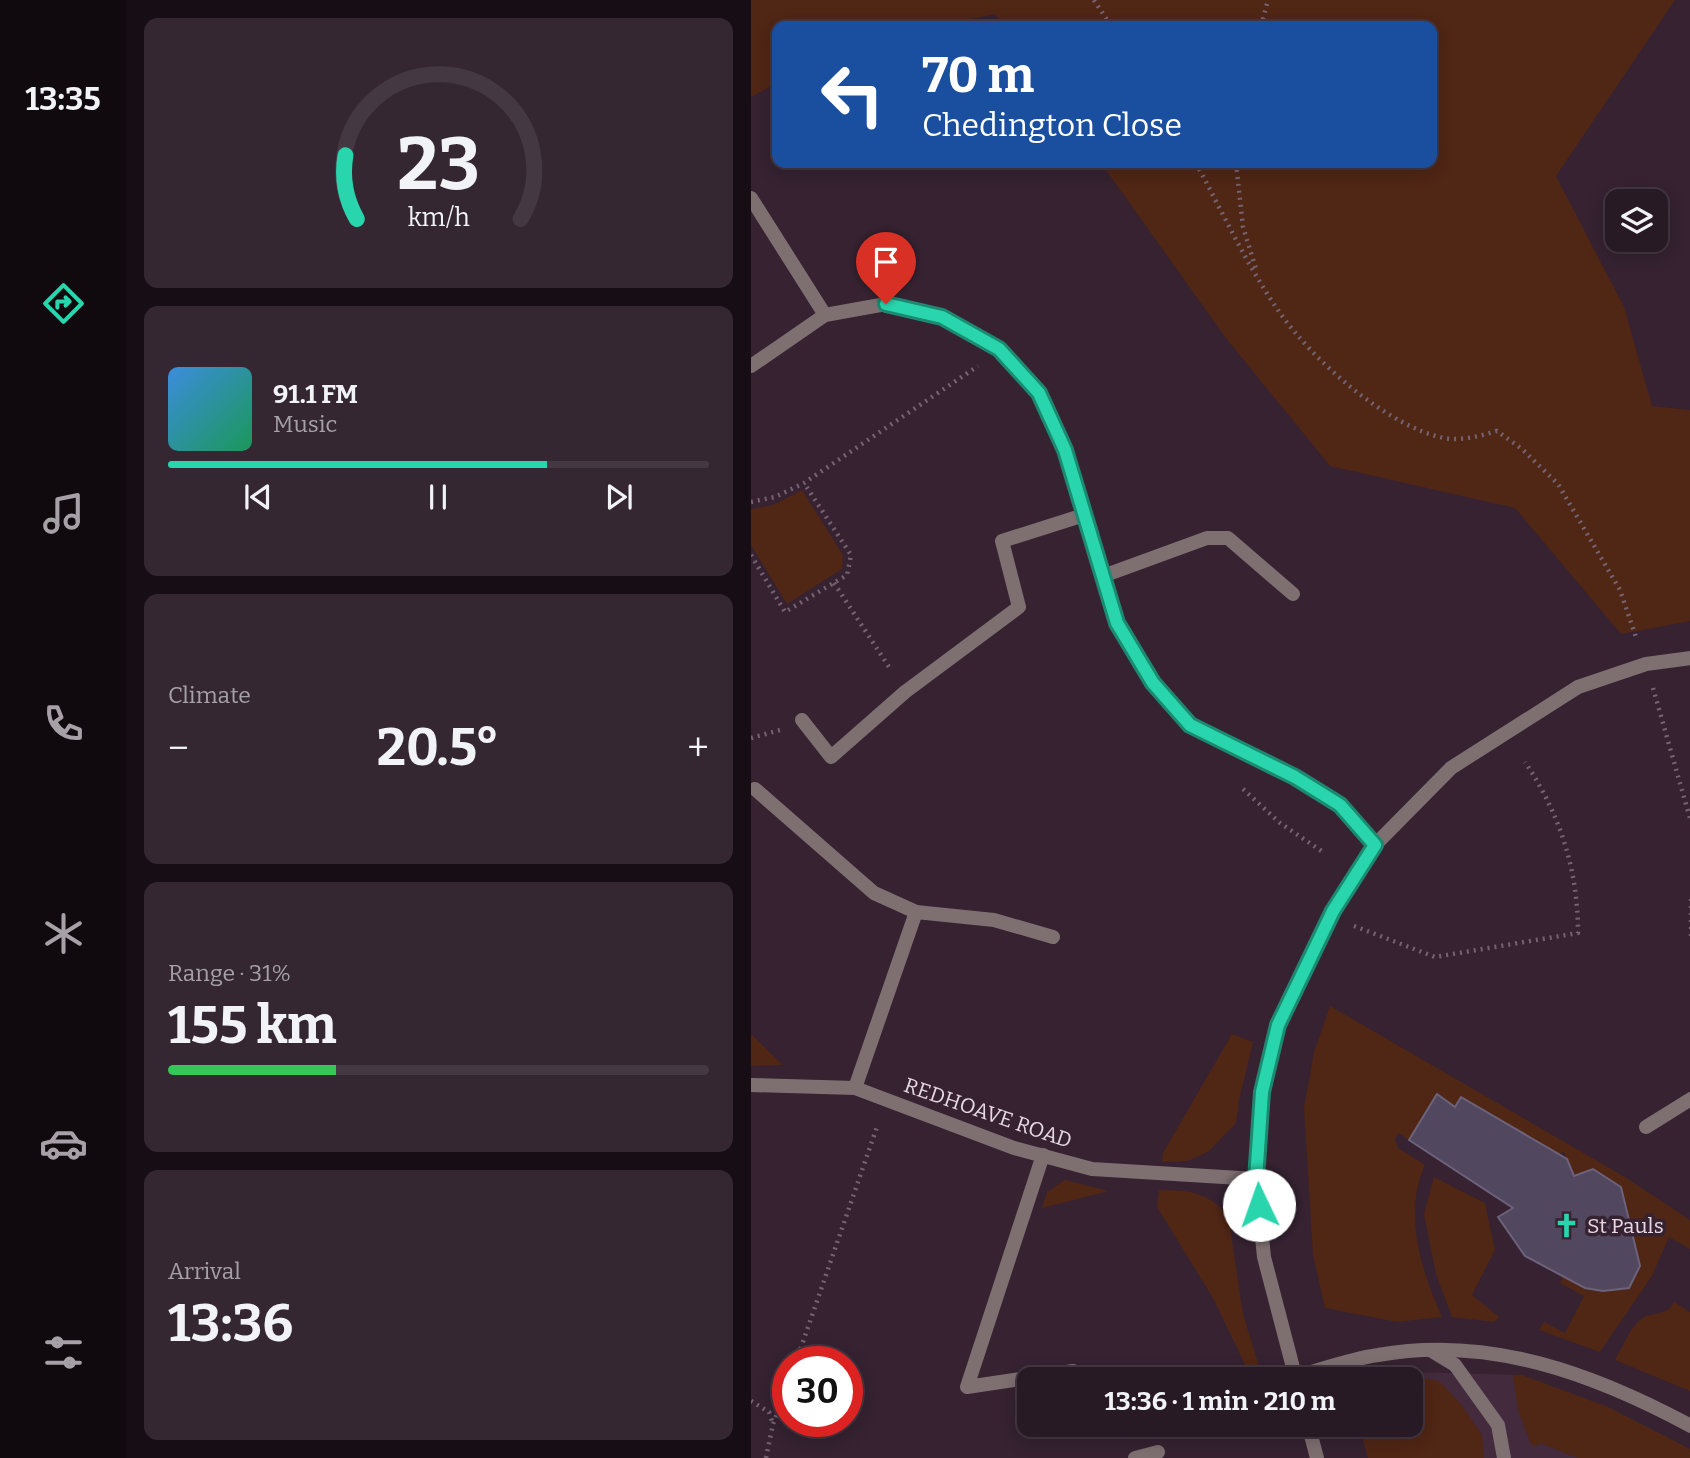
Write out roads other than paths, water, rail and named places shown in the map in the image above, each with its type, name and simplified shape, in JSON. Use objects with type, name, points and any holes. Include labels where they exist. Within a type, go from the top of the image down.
[{"type":"street","points":[[751,198],[825,315]]},
{"type":"street","points":[[751,366],[825,315],[886,304],[942,317],[999,349],[1039,393],[1065,450],[1117,623],[1153,683],[1190,725],[1295,777],[1340,805],[1375,845]]},
{"type":"street","points":[[802,720],[831,757],[905,692],[1019,607],[1002,541],[1084,515]]},
{"type":"street","points":[[1103,576],[1207,538],[1228,538],[1293,594]]},
{"type":"street","points":[[1293,1367],[1264,1257],[1256,1179],[1262,1092],[1278,1025],[1333,911],[1375,845],[1451,768],[1578,687],[1646,664],[1690,658]]},
{"type":"street","points":[[755,789],[874,893],[916,912],[994,920],[1053,937]]},
{"type":"street","points":[[855,1088],[916,912]]},
{"type":"street","name":"REDHOAVE ROAD","points":[[751,1085],[855,1088],[1014,1148],[1092,1168],[1256,1179]]},
{"type":"street","points":[[1646,1127],[1690,1099]]},
{"type":"street","points":[[1017,1379],[967,1387],[1043,1156]]},
{"type":"street","points":[[1431,1350],[1455,1365],[1498,1425],[1504,1458]]},
{"type":"street","points":[[1334,1367],[1379,1354],[1431,1350],[1500,1354],[1565,1369],[1603,1382],[1690,1426]]},
{"type":"street","points":[[1311,1437],[1317,1458]]},
{"type":"street","points":[[1135,1458],[1158,1452]]},
{"type":"place","name":"St Pauls","points":[[1567,1226]]}]
